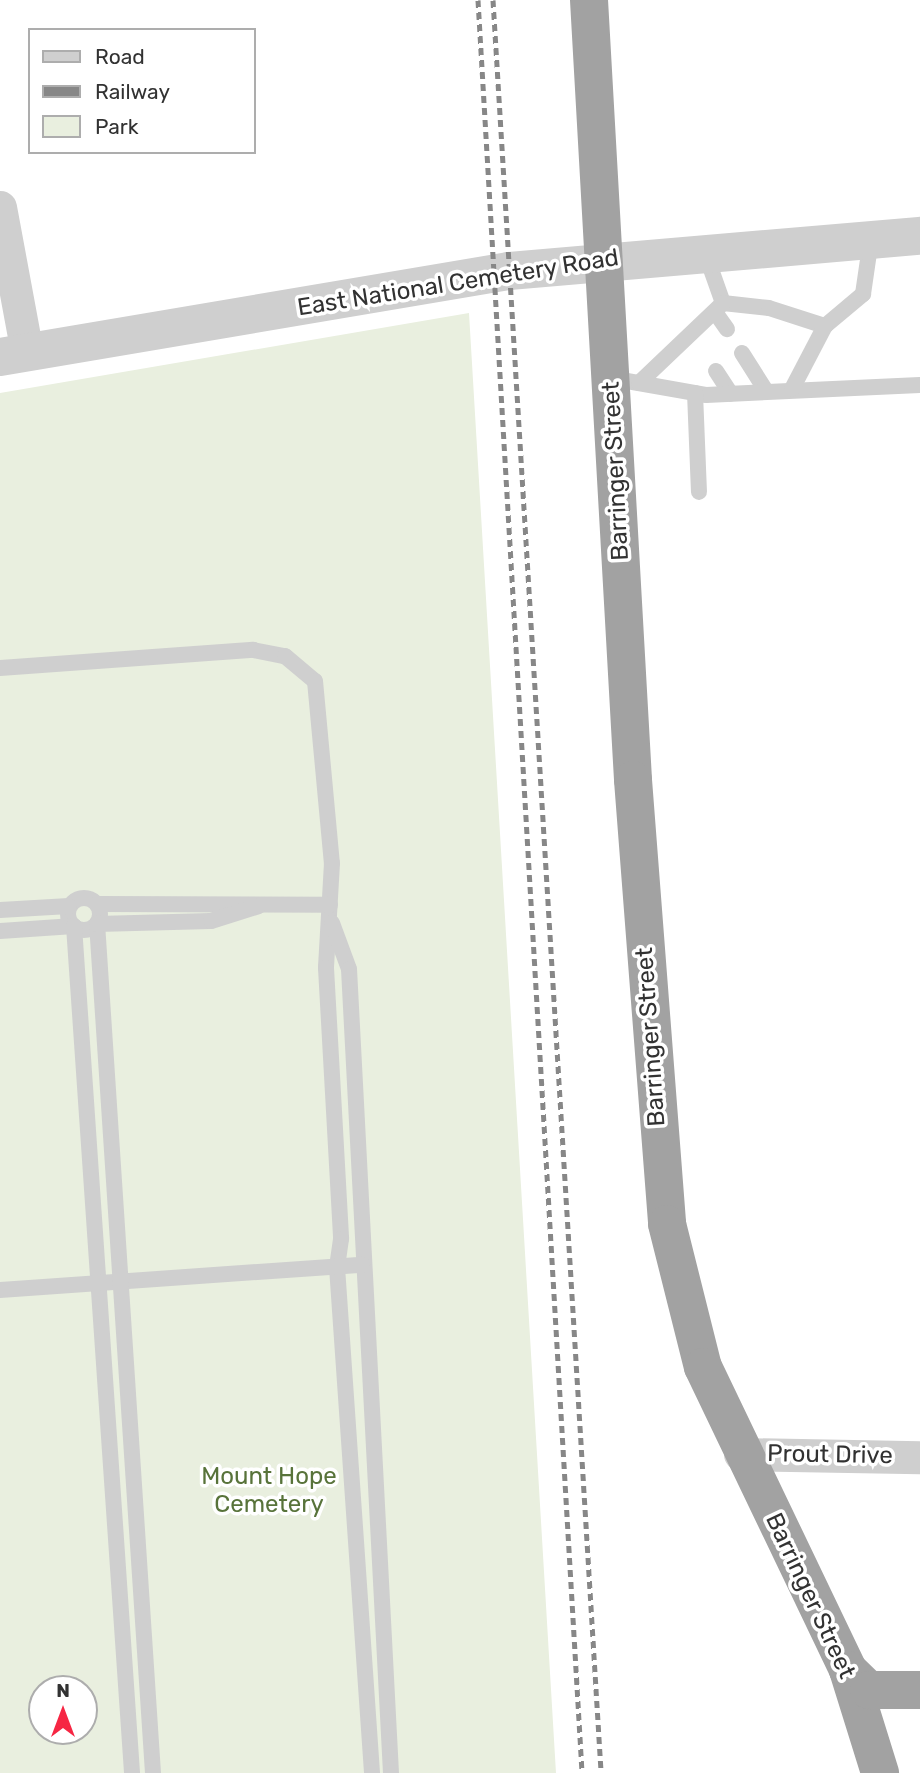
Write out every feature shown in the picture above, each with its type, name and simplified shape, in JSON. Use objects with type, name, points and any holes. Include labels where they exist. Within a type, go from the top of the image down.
[{"type":"highway","name":"Barringer Street","points":[[589,0],[604,259],[625,380],[660,1170],[703,1367],[740,1454],[848,1670],[880,1773]]},
{"type":"highway","points":[[848,1670],[869,1690],[920,1690]]},
{"type":"street","points":[[0,207],[14,355]]},
{"type":"street","name":"East National Cemetery Road","points":[[14,355],[604,259],[920,236]]},
{"type":"street","name":"Prout Drive","points":[[740,1454],[920,1457]]},
{"type":"lane","points":[[792,389],[825,326],[863,294],[871,239]]},
{"type":"lane","points":[[705,252],[727,329]]},
{"type":"lane","points":[[719,307],[769,308],[825,326]]},
{"type":"lane","points":[[625,380],[695,338],[719,307]]},
{"type":"lane","points":[[742,353],[766,391]]},
{"type":"lane","points":[[716,371],[731,394]]},
{"type":"lane","points":[[625,380],[695,393],[731,394],[920,385]]},
{"type":"lane","points":[[695,393],[699,492]]},
{"type":"lane","points":[[0,668],[253,650],[296,661],[318,693],[330,911],[326,968],[341,1239],[337,1267],[372,1773]]},
{"type":"lane","points":[[0,910],[69,906],[87,899],[98,904],[259,906],[330,911]]},
{"type":"lane","points":[[98,904],[97,924],[153,1773]]},
{"type":"lane","points":[[69,906],[74,926],[132,1773]]},
{"type":"lane","points":[[0,932],[74,926],[86,930],[97,924],[211,921],[259,906]]},
{"type":"lane","points":[[330,911],[349,969],[365,1231],[362,1265],[391,1773]]},
{"type":"lane","points":[[0,1290],[362,1265]]},
{"type":"green space","name":"Mount Hope Cemetery","points":[[469,313],[556,1773],[0,1773],[0,393]]},
{"type":"railway","points":[[478,0],[582,1773]]},
{"type":"railway","points":[[493,0],[601,1773]]}]
